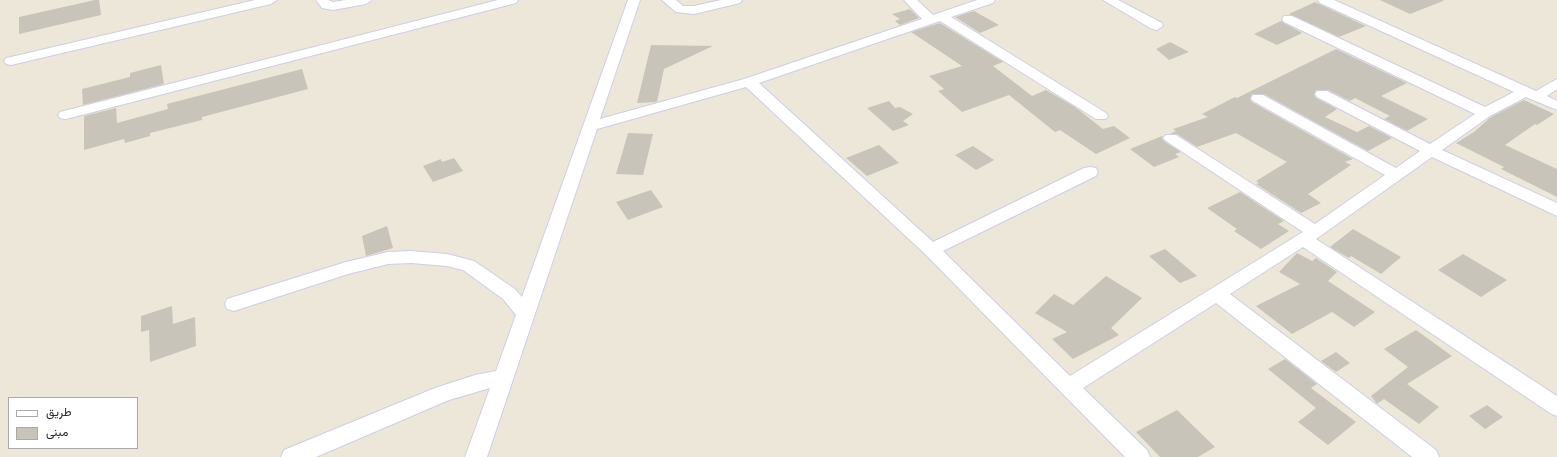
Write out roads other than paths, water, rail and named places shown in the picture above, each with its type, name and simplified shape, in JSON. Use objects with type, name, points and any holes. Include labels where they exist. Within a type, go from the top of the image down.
[{"type":"street","points":[[11,61],[271,0]]},
{"type":"street","points":[[322,0],[326,5],[333,6],[366,0]]},
{"type":"street","points":[[65,115],[512,0]]},
{"type":"street","points":[[476,457],[634,0]]},
{"type":"street","points":[[668,0],[680,9],[694,10],[736,0]]},
{"type":"street","points":[[910,0],[937,18],[1101,116]]},
{"type":"street","points":[[590,126],[749,82],[989,0]]},
{"type":"street","points":[[1109,0],[1157,26]]},
{"type":"street","points":[[1324,0],[1557,106]]},
{"type":"street","points":[[1288,19],[1485,113]]},
{"type":"street","points":[[749,82],[931,250],[1070,386],[1138,457]]},
{"type":"street","points":[[1070,386],[1309,235],[1485,113],[1557,84]]},
{"type":"street","points":[[1322,94],[1430,150],[1557,210]]},
{"type":"street","points":[[1258,98],[1396,174]]},
{"type":"street","points":[[1171,138],[1557,407]]},
{"type":"street","points":[[931,250],[1090,172]]},
{"type":"street","points":[[234,304],[346,268],[388,258],[411,257],[447,260],[468,265],[509,294],[525,314]]},
{"type":"street","points":[[1216,293],[1428,457]]},
{"type":"street","points":[[292,457],[447,392],[475,383],[504,377]]}]
